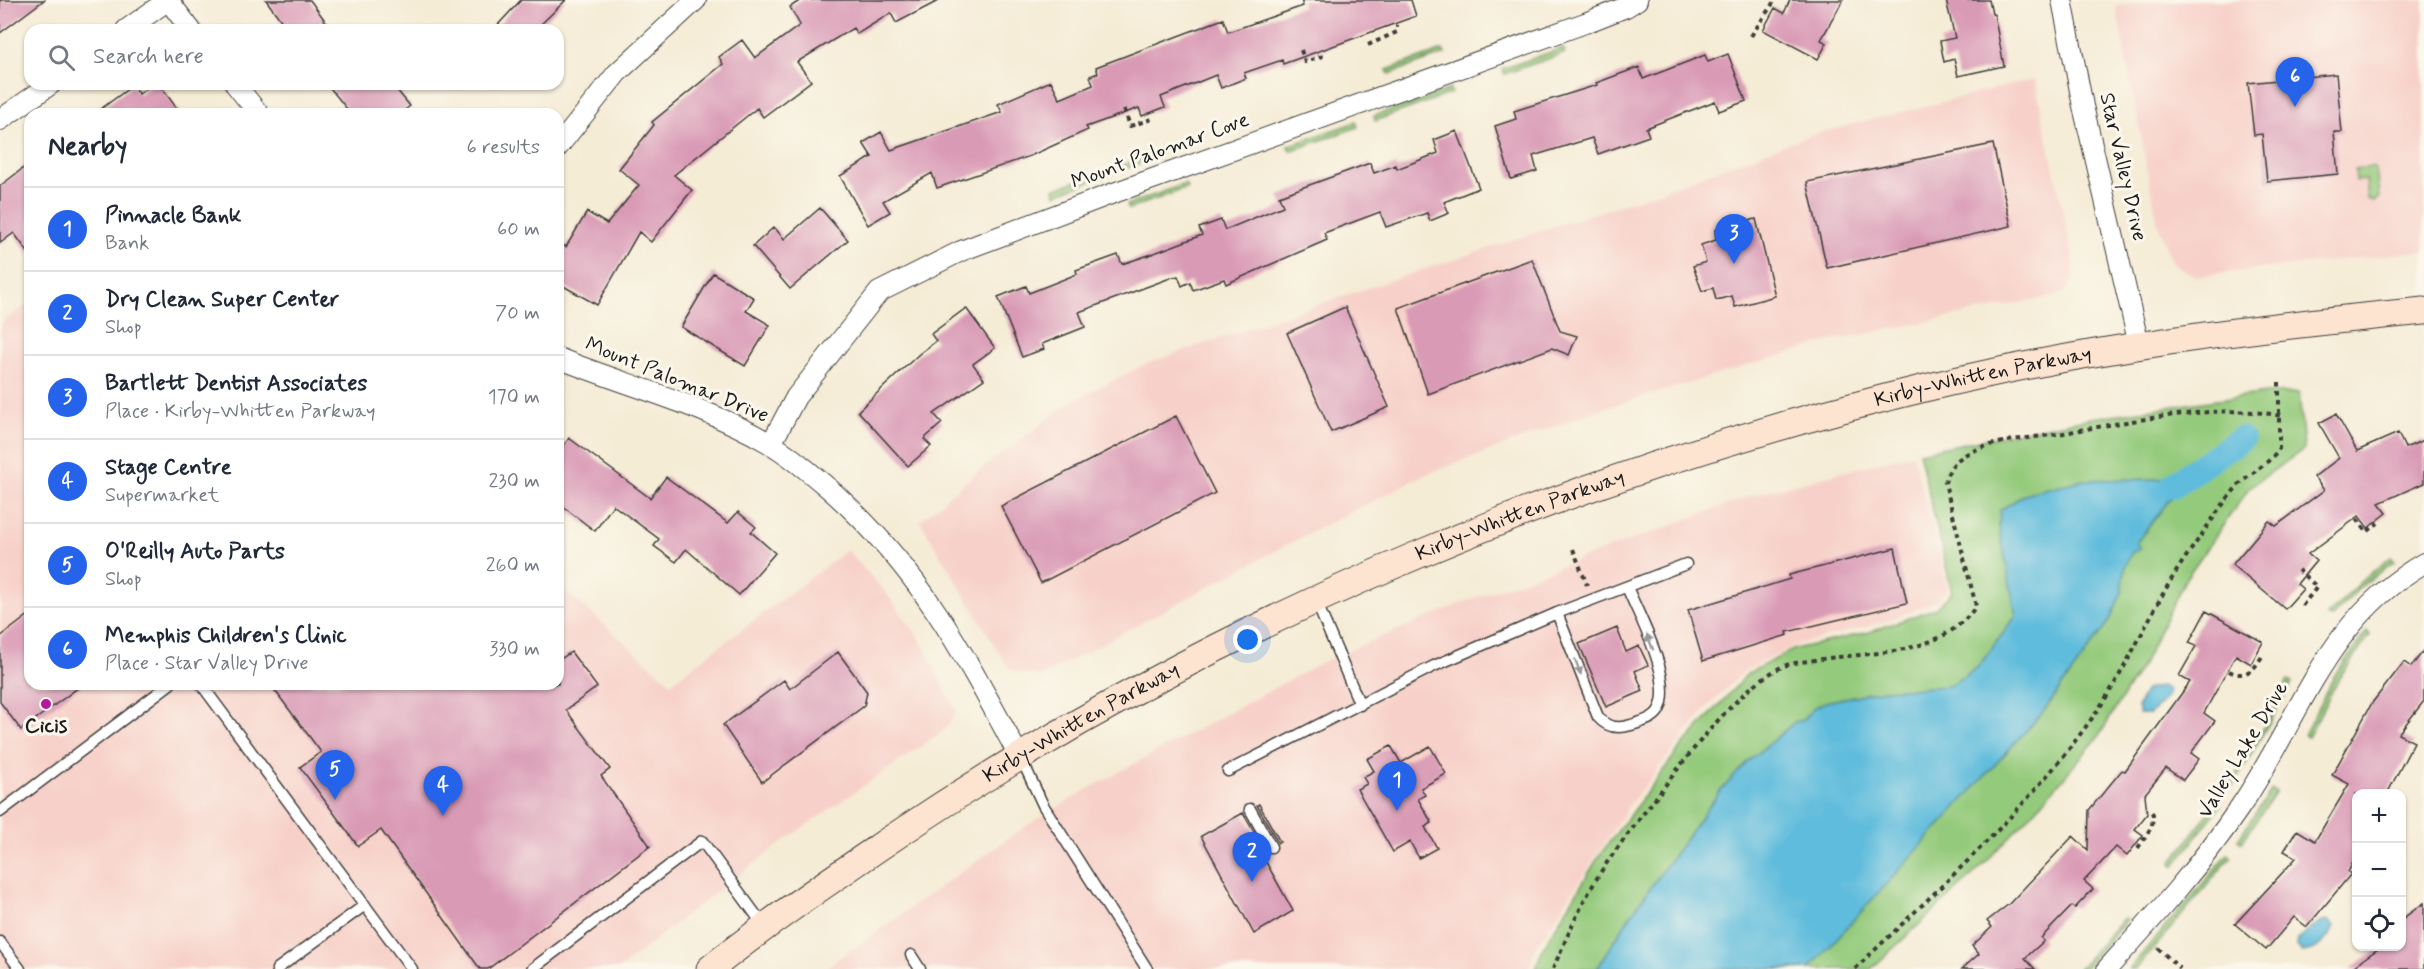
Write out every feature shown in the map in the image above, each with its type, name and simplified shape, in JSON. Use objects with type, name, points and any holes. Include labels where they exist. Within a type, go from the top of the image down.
[{"type":"main road","name":"Kirby-Whitten Parkway","points":[[710,969],[765,926],[896,836],[1019,756],[1183,664],[1315,598],[1440,544],[1589,487],[1759,431],[1929,387],[2139,345],[2283,326],[2424,311]]},
{"type":"street","points":[[134,24],[168,0],[186,24]]},
{"type":"street","points":[[564,139],[617,73],[696,0]]},
{"type":"street","name":"Mount Palomar Cove","points":[[771,444],[796,397],[879,292],[972,247],[1200,161],[1585,23],[1637,0]]},
{"type":"street","name":"Star Valley Drive","points":[[2062,0],[2083,106],[2139,345]]},
{"type":"street","points":[[0,120],[42,90]]},
{"type":"street","points":[[240,90],[254,108]]},
{"type":"street","name":"Mount Palomar Drive","points":[[564,360],[708,414],[771,444],[823,483],[856,513],[917,582],[963,652],[1019,756]]},
{"type":"street","name":"Valley Lake Drive","points":[[2108,969],[2182,885],[2240,807],[2338,639],[2378,595],[2424,563]]},
{"type":"lane","points":[[1228,771],[1434,666],[1557,613],[1686,564]]},
{"type":"lane","points":[[1557,613],[1598,717],[1604,724],[1615,728],[1647,720],[1658,712],[1665,694],[1659,665],[1627,587]]},
{"type":"lane","points":[[1315,598],[1360,705]]},
{"type":"lane","points":[[0,812],[162,690]]},
{"type":"lane","points":[[205,690],[412,969]]},
{"type":"lane","points":[[1019,756],[1043,805],[1147,969]]},
{"type":"lane","points":[[1250,809],[1271,847]]},
{"type":"lane","points":[[532,969],[702,841],[765,926]]},
{"type":"lane","points":[[277,969],[365,905]]},
{"type":"lane","points":[[0,942],[20,969]]},
{"type":"lane","points":[[911,955],[920,969]]},
{"type":"path","points":[[1751,36],[1774,0]]},
{"type":"path","points":[[1368,45],[1393,36],[1397,32],[1397,25]]},
{"type":"path","points":[[1301,50],[1305,62],[1323,56]]},
{"type":"path","points":[[1124,110],[1130,126],[1155,117]]},
{"type":"path","points":[[1856,969],[2012,815],[2054,768],[2111,689],[2168,584],[2187,555],[2238,486],[2274,455],[2280,442],[2279,380]]},
{"type":"path","points":[[1553,969],[1592,886],[1613,855],[1689,755],[1748,690],[1766,676],[1792,664],[1901,650],[1936,640],[1966,620],[1976,606],[1945,483],[1947,472],[1961,458],[1995,444],[2119,424],[2234,410],[2281,416]]},
{"type":"path","points":[[2357,519],[2367,532],[2378,524]]},
{"type":"path","points":[[1573,549],[1587,585]]},
{"type":"path","points":[[2298,570],[2317,587],[2301,607]]},
{"type":"path","points":[[2229,671],[2243,674],[2249,672],[2262,656]]},
{"type":"path","points":[[2138,848],[2152,825],[2153,814],[2148,809]]},
{"type":"path","points":[[2158,948],[2180,969]]},
{"type":"shaded area","points":[[2192,0],[2424,0],[2424,251],[2195,276],[2172,263],[2158,225],[2116,6]]},
{"type":"shaded area","points":[[2035,79],[2074,264],[2073,279],[2069,288],[2060,295],[1826,342],[1596,411],[1422,476],[1286,545],[1040,677],[1016,672],[1007,666],[920,521],[971,477],[1069,403],[1145,364],[1659,192],[1810,135]]},
{"type":"shaded area","points":[[24,306],[24,690],[564,690],[564,589],[671,683],[847,550],[886,593],[919,637],[956,711],[946,729],[791,836],[691,911],[619,969],[0,969],[0,324]]},
{"type":"shaded area","points":[[1913,454],[1948,589],[1936,601],[1882,623],[1799,644],[1746,670],[1708,706],[1629,806],[1536,947],[1529,969],[824,969],[1026,826],[1086,790],[1322,662],[1469,600],[1756,494]]},
{"type":"green space","points":[[1563,48],[1565,53],[1504,74],[1502,69]]},
{"type":"green space","points":[[1443,50],[1445,54],[1389,74],[1387,70]]},
{"type":"green space","points":[[1450,89],[1451,93],[1375,121],[1374,116]]},
{"type":"green space","points":[[1356,122],[1358,127],[1290,151],[1288,146]]},
{"type":"green space","points":[[1157,153],[1158,157],[1056,194],[1054,189]]},
{"type":"green space","points":[[2372,167],[2376,170],[2379,197],[2374,202],[2368,199],[2366,180],[2356,181],[2355,169]]},
{"type":"green space","points":[[1185,184],[1187,188],[1129,209],[1127,205]]},
{"type":"green space","points":[[2266,393],[2299,393],[2304,449],[2250,487],[2186,578],[2145,660],[2099,736],[2043,802],[1980,868],[1871,969],[1535,969],[1543,948],[1599,856],[1677,752],[1748,673],[1795,649],[1870,632],[1936,608],[1952,592],[1919,452],[2091,418]]},
{"type":"green space","points":[[2391,557],[2394,561],[2359,588],[2331,618],[2327,616],[2359,583]]},
{"type":"green space","points":[[2367,631],[2370,635],[2339,678],[2308,737],[2304,735],[2335,675]]},
{"type":"green space","points":[[2288,681],[2292,683],[2232,788],[2229,786]]},
{"type":"green space","points":[[2272,789],[2276,792],[2242,842],[2238,839]]},
{"type":"green space","points":[[2217,802],[2221,805],[2174,866],[2171,863]]},
{"type":"green space","points":[[2228,854],[2231,857],[2136,969],[2129,969]]},
{"type":"green space","points":[[2124,918],[2127,920],[2084,969],[2078,969]]},
{"type":"water","points":[[2163,479],[2173,485],[2174,494],[2136,543],[2141,549],[2132,552],[2125,567],[2122,592],[2109,622],[2044,711],[1809,969],[1597,969],[1630,916],[1717,795],[1747,762],[1795,722],[1803,720],[1813,708],[1825,702],[1884,690],[1949,686],[1978,667],[2016,616],[1999,526],[2000,510],[2027,493],[2083,480]]},
{"type":"water","points":[[2163,686],[2169,691],[2164,700],[2150,714],[2139,714],[2137,707],[2146,690]]},
{"type":"water","points":[[2327,920],[2334,926],[2329,935],[2316,948],[2302,952],[2297,946],[2298,940],[2320,922]]},
{"type":"building","points":[[0,0],[44,0],[0,33]]},
{"type":"building","points":[[266,0],[310,0],[328,24],[284,24]]},
{"type":"building","points":[[521,0],[566,0],[541,24],[499,24]]},
{"type":"building","points":[[801,0],[940,0],[896,23],[891,13],[857,34],[853,28],[797,62],[811,81],[763,117],[757,108],[674,175],[692,190],[651,242],[639,232],[597,305],[564,286],[564,246],[566,247],[587,212],[607,224],[639,185],[619,169],[654,125],[652,122],[723,64],[719,57],[742,40],[755,58],[800,25],[790,7]]},
{"type":"building","points":[[1301,0],[1411,0],[1416,16],[1283,64],[1282,60],[1244,73],[1246,78],[1221,88],[1216,75],[1161,97],[1165,107],[1142,116],[1139,108],[1086,127],[1088,130],[1030,156],[937,188],[932,173],[883,201],[890,212],[868,225],[840,176],[872,157],[863,143],[881,132],[891,150],[1002,112],[998,104],[1051,81],[1060,99],[1093,85],[1090,76],[1098,73],[1096,67],[1223,19],[1228,32],[1303,6]]},
{"type":"building","points":[[1790,0],[1843,0],[1821,40],[1827,43],[1818,59],[1763,30],[1775,8],[1784,13]]},
{"type":"building","points":[[1946,0],[1989,0],[2004,66],[1958,76],[1954,59],[1944,62],[1940,41],[1955,38]]},
{"type":"building","points":[[1728,54],[1746,101],[1719,111],[1715,101],[1646,128],[1649,136],[1598,154],[1592,138],[1533,156],[1537,171],[1511,179],[1495,126],[1516,119],[1514,111],[1597,85],[1596,83],[1639,67],[1643,79],[1705,55],[1708,62]]},
{"type":"building","points":[[2336,74],[2342,132],[2334,132],[2338,174],[2267,181],[2262,134],[2254,135],[2248,83]]},
{"type":"building","points":[[127,90],[136,90],[139,94],[145,90],[163,90],[177,108],[102,108]]},
{"type":"building","points":[[332,90],[397,90],[410,106],[408,108],[346,108]]},
{"type":"building","points":[[1457,131],[1479,188],[1444,202],[1449,213],[1430,221],[1427,213],[1386,227],[1380,212],[1324,233],[1327,240],[1226,284],[1224,279],[1193,290],[1190,282],[1182,286],[1178,276],[1173,277],[1079,312],[1085,327],[1042,344],[1044,349],[1022,357],[998,297],[1026,286],[1029,293],[1077,274],[1076,270],[1118,255],[1122,264],[1149,255],[1202,235],[1199,228],[1221,220],[1225,230],[1283,206],[1279,196],[1370,163],[1374,173],[1396,165],[1397,169],[1438,153],[1434,140]]},
{"type":"building","points":[[1993,144],[2011,226],[1827,268],[1807,182]]},
{"type":"building","points":[[24,168],[24,247],[14,233],[0,243],[0,186]]},
{"type":"building","points":[[820,208],[848,240],[790,289],[753,246],[774,227],[784,239]]},
{"type":"building","points":[[1756,219],[1775,296],[1735,307],[1732,296],[1716,300],[1713,288],[1702,291],[1693,266],[1706,262],[1701,245],[1716,240],[1715,230]]},
{"type":"building","points":[[1532,259],[1560,331],[1577,336],[1569,355],[1552,348],[1428,394],[1398,308]]},
{"type":"building","points":[[713,273],[754,298],[746,311],[770,325],[745,366],[681,327]]},
{"type":"building","points":[[1345,307],[1389,407],[1331,432],[1287,333]]},
{"type":"building","points":[[966,308],[995,348],[973,364],[984,379],[934,414],[942,423],[924,439],[931,446],[908,466],[858,411],[936,341],[931,334]]},
{"type":"building","points":[[2336,414],[2357,451],[2398,433],[2405,448],[2424,440],[2424,483],[2379,503],[2387,513],[2368,528],[2359,516],[2308,554],[2316,561],[2297,584],[2303,589],[2285,609],[2232,565],[2269,521],[2276,526],[2324,490],[2314,477],[2339,458],[2319,423]]},
{"type":"building","points":[[1176,416],[1215,493],[1041,583],[1001,506]]},
{"type":"building","points":[[569,438],[650,498],[666,477],[728,523],[738,512],[756,527],[751,532],[775,553],[739,595],[686,549],[676,562],[654,546],[659,539],[613,505],[595,531],[564,508],[564,445]]},
{"type":"building","points":[[1895,548],[1907,603],[1787,632],[1788,635],[1703,661],[1688,610],[1790,579],[1789,575]]},
{"type":"building","points":[[2206,611],[2263,642],[2251,664],[2236,655],[2204,713],[2215,721],[2191,753],[2199,759],[2183,780],[2166,768],[2145,794],[2147,814],[2135,829],[2143,835],[2127,856],[2116,847],[2084,881],[2093,889],[2075,908],[2072,906],[2041,938],[2044,941],[2025,958],[2035,969],[1962,969],[1979,954],[1972,946],[1992,927],[1987,921],[2009,904],[2073,836],[2088,850],[2089,810],[2122,770],[2125,771],[2190,682],[2179,676],[2196,646],[2189,643]]},
{"type":"building","points":[[24,619],[24,690],[75,690],[21,730],[0,702],[0,637]]},
{"type":"building","points":[[1617,628],[1626,652],[1639,646],[1648,665],[1635,671],[1643,691],[1606,707],[1579,644]]},
{"type":"building","points":[[2424,650],[2424,701],[2398,734],[2414,742],[2390,789],[2352,789],[2352,864],[2348,872],[2351,874],[2307,927],[2294,917],[2266,950],[2235,924],[2296,858],[2284,851],[2297,830],[2315,841],[2349,784],[2332,775],[2372,703],[2404,662],[2411,667]]},
{"type":"building","points":[[571,652],[597,687],[566,710],[610,769],[601,776],[650,846],[488,969],[480,969],[381,830],[358,846],[300,767],[321,752],[274,690],[564,690],[564,657]]},
{"type":"building","points":[[838,652],[867,692],[864,706],[762,782],[723,725],[784,680],[790,689]]},
{"type":"building","points":[[1391,746],[1401,763],[1430,746],[1446,774],[1421,788],[1425,795],[1418,799],[1432,823],[1425,827],[1437,848],[1419,858],[1410,842],[1393,852],[1357,789],[1367,784],[1363,777],[1374,771],[1367,759]]},
{"type":"building","points":[[1259,804],[1280,842],[1278,843],[1257,805]]},
{"type":"building","points":[[1243,813],[1265,851],[1261,853],[1293,911],[1254,934],[1201,836]]},
{"type":"building","points":[[2424,903],[2424,969],[2350,969],[2375,951],[2406,951],[2406,916]]},
{"type":"waterway","points":[[2173,485],[2241,439]]},
{"type":"place","name":"Memphis Children's Clinic","points":[[2295,107]]},
{"type":"place","name":"Bartlett Dentist Associates","points":[[1734,264]]},
{"type":"place","name":"Cicis","points":[[46,704]]},
{"type":"place","name":"O'Reilly Auto Parts","points":[[335,800]]},
{"type":"place","name":"Pinnacle Bank","points":[[1397,811]]},
{"type":"place","name":"Stage Centre","points":[[443,816]]},
{"type":"place","name":"Dry Clean Super Center","points":[[1252,882]]}]
